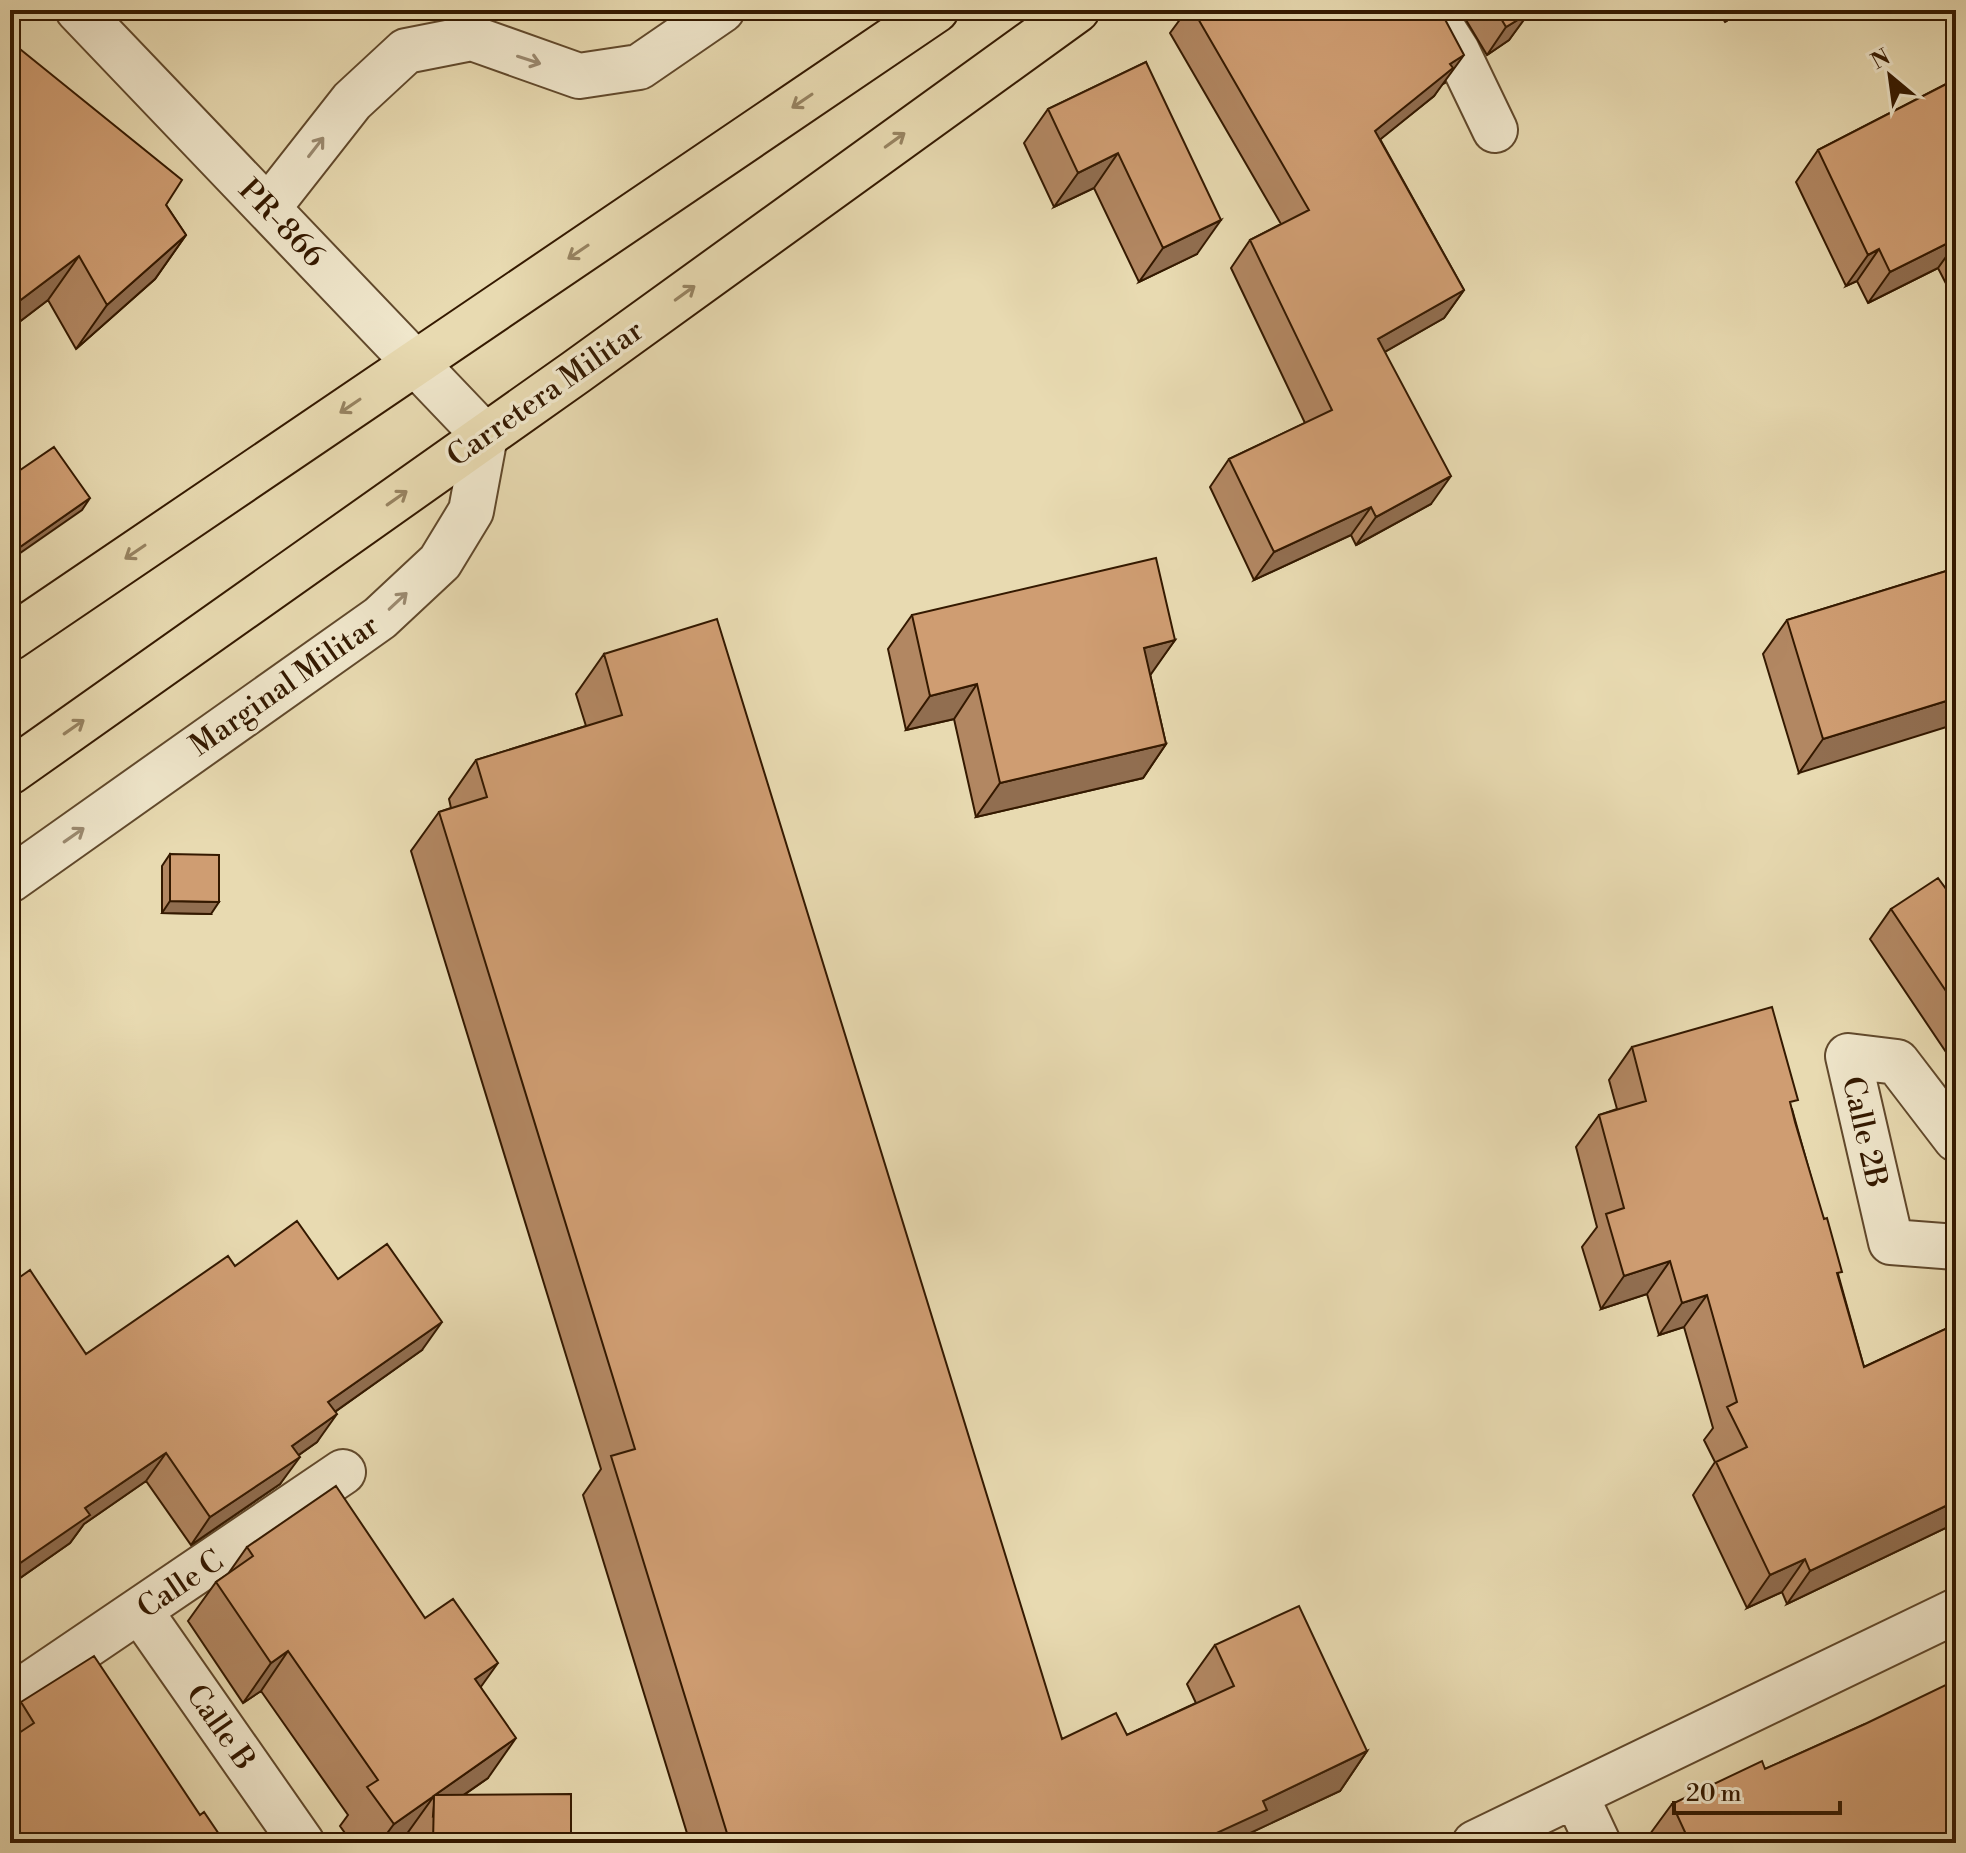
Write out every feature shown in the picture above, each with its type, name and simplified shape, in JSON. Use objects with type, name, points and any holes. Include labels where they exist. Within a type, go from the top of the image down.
[{"type":"main road","points":[[10,638],[936,10]]},
{"type":"main road","name":"Carretera Militar","points":[[10,772],[485,436],[1077,10]]},
{"type":"street","name":"PR-866","points":[[78,10],[485,436]]},
{"type":"street","points":[[268,208],[352,101],[406,51],[472,38],[579,76],[639,67],[722,10]]},
{"type":"street","points":[[1431,10],[1457,51],[1495,130]]},
{"type":"street","name":"Marginal Militar","points":[[10,880],[380,618],[440,562],[471,511],[485,436]]},
{"type":"street","name":"Calle 2B","points":[[1956,1139],[1897,1062],[1848,1056],[1891,1242],[1956,1247]]},
{"type":"street","name":"Calle C","points":[[17,1693],[343,1472]]},
{"type":"street","name":"Calle B","points":[[140,1611],[302,1843]]},
{"type":"street","points":[[1475,1843],[1956,1611]]},
{"type":"street","points":[[1576,1796],[1598,1843]]},
{"type":"building","points":[[1193,10],[1440,10],[1464,55],[1450,64],[1453,68],[1375,131],[1464,290],[1378,339],[1451,476],[1376,517],[1371,507],[1274,552],[1229,459],[1332,410],[1250,240],[1309,210]]},
{"type":"building","points":[[1496,10],[1527,10],[1529,13],[1506,27]]},
{"type":"building","points":[[10,41],[182,180],[166,205],[186,235],[107,305],[79,256],[10,308]]},
{"type":"building","points":[[1146,62],[1221,220],[1163,248],[1118,153],[1078,173],[1048,109]]},
{"type":"building","points":[[1956,79],[1956,239],[1890,272],[1879,249],[1868,255],[1818,150]]},
{"type":"building","points":[[54,447],[90,498],[10,554],[10,477]]},
{"type":"building","points":[[1156,558],[1175,640],[1144,648],[1166,744],[1000,783],[977,684],[930,696],[912,615]]},
{"type":"building","points":[[1956,568],[1956,698],[1823,739],[1787,620]]},
{"type":"building","points":[[717,619],[1062,1739],[1116,1713],[1127,1735],[1234,1686],[1215,1645],[1299,1606],[1367,1751],[1263,1801],[1267,1810],[1195,1843],[730,1843],[611,1456],[635,1449],[439,812],[487,797],[476,760],[622,715],[604,654]]},
{"type":"building","points":[[170,854],[219,855],[219,902],[170,901]]},
{"type":"building","points":[[1938,878],[1952,897],[1956,894],[1956,1006],[1891,909]]},
{"type":"building","points":[[1772,1007],[1798,1100],[1790,1102],[1795,1122],[1824,1219],[1827,1218],[1842,1272],[1837,1273],[1864,1367],[1956,1324],[1956,1501],[1810,1571],[1805,1559],[1770,1575],[1716,1462],[1747,1447],[1727,1407],[1737,1402],[1707,1295],[1682,1303],[1670,1261],[1624,1276],[1606,1214],[1624,1208],[1599,1115],[1646,1101],[1632,1047]]},
{"type":"building","points":[[297,1221],[338,1279],[387,1244],[442,1322],[328,1402],[337,1414],[292,1446],[300,1457],[210,1517],[166,1453],[85,1508],[90,1515],[10,1570],[10,1284],[30,1270],[86,1354],[228,1256],[235,1266]]},
{"type":"building","points":[[336,1486],[425,1618],[453,1599],[498,1663],[475,1679],[516,1738],[435,1795],[571,1794],[571,1843],[433,1843],[434,1796],[394,1824],[367,1787],[378,1780],[288,1651],[271,1663],[216,1582],[253,1556],[247,1547]]},
{"type":"building","points":[[94,1656],[200,1815],[204,1812],[225,1843],[10,1843],[10,1739],[34,1723],[21,1702]]},
{"type":"building","points":[[1956,1680],[1956,1843],[1690,1843],[1672,1804],[1762,1761],[1765,1769]]}]
